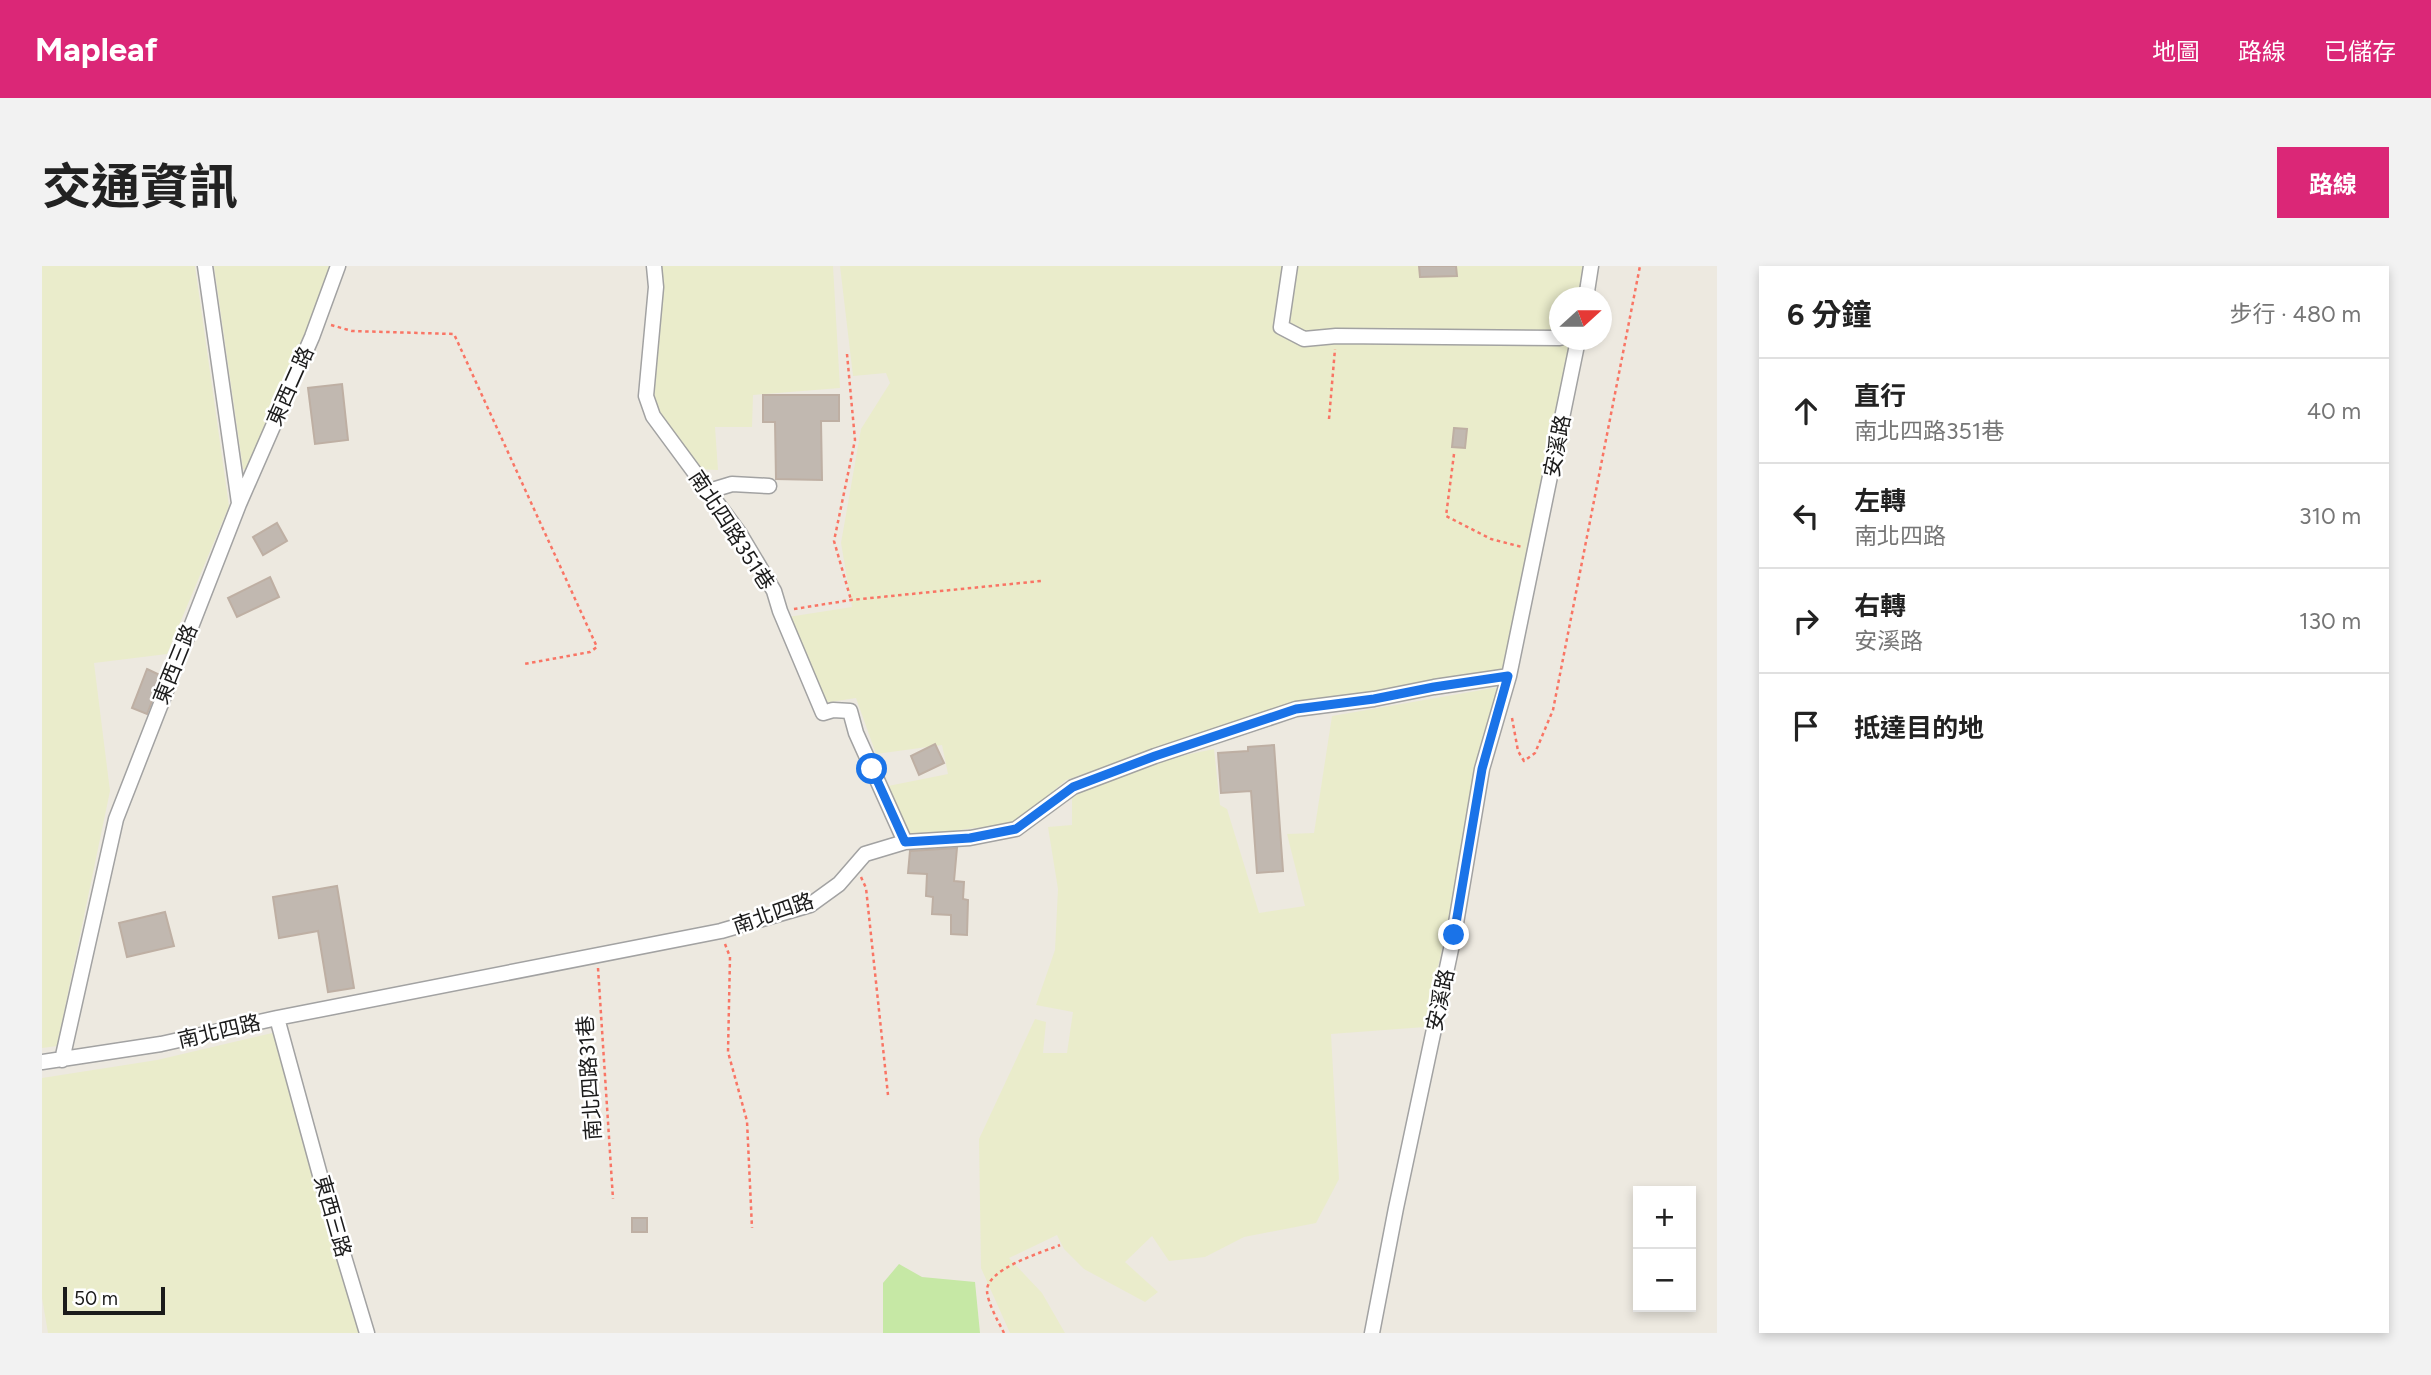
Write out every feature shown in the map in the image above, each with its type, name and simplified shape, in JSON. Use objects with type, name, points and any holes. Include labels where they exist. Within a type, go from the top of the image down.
[{"type":"street","name":"東西三路","points":[[62,1060],[116,819],[239,504],[205,266]]},
{"type":"street","name":"東西二路","points":[[239,504],[318,322],[338,266]]},
{"type":"street","name":"南北四路351巷","points":[[654,266],[656,287],[646,396],[653,416],[740,534],[774,591],[823,713],[833,710],[850,711],[856,733],[905,842]]},
{"type":"street","points":[[1290,266],[1280,327],[1304,339],[1336,336],[1549,338]]},
{"type":"street","points":[[1588,287],[1591,266]]},
{"type":"street","name":"安溪路","points":[[1373,1333],[1396,1208],[1454,935],[1482,769],[1508,676],[1576,350]]},
{"type":"street","points":[[709,491],[732,484],[769,486]]},
{"type":"street","name":"南北四路","points":[[42,1062],[161,1044],[277,1018],[720,931],[810,905],[839,884],[864,854],[905,842],[970,838],[1016,829],[1073,787],[1155,756],[1296,709],[1374,699],[1508,676]]},
{"type":"street","name":"東西三路","points":[[277,1018],[326,1197],[368,1333]]},
{"type":"path","points":[[1512,718],[1518,751],[1524,761],[1535,753],[1553,710],[1640,266]]},
{"type":"path","points":[[318,322],[352,331],[454,334],[597,647],[590,652],[524,664]]},
{"type":"path","points":[[1329,419],[1336,336]]},
{"type":"path","points":[[847,354],[855,440],[834,541],[851,600]]},
{"type":"path","points":[[1454,454],[1447,516],[1491,539],[1536,550]]},
{"type":"path","points":[[780,611],[851,600],[1041,581]]},
{"type":"path","points":[[856,864],[866,888],[888,1095]]},
{"type":"path","points":[[720,931],[730,957],[728,1052],[747,1121],[752,1228]]},
{"type":"path","name":"南北四路31巷","points":[[597,955],[613,1199]]},
{"type":"path","points":[[1003,1333],[987,1292],[988,1284],[1003,1268],[1060,1245]]},
{"type":"green space","points":[[42,266],[195,266],[229,506],[167,654],[94,663],[110,791],[57,1046],[42,1048]]},
{"type":"green space","points":[[214,266],[334,266],[329,304],[249,470],[243,469]]},
{"type":"green space","points":[[655,266],[833,266],[840,388],[753,395],[752,427],[715,427],[718,470],[696,469],[659,417],[653,389]]},
{"type":"green space","points":[[840,266],[1584,266],[1580,287],[1549,287],[1549,350],[1568,350],[1502,671],[1296,703],[1066,780],[1016,823],[910,836],[888,786],[948,774],[942,745],[876,754],[856,698],[824,703],[788,617],[852,607],[841,543],[861,429],[890,383],[886,373],[853,376]]},
{"type":"green space","points":[[1499,687],[1425,1027],[1331,1034],[1339,1179],[1316,1223],[1244,1237],[1205,1257],[1169,1261],[1152,1236],[1125,1262],[1158,1292],[1145,1302],[1084,1269],[1064,1249],[1057,1235],[1009,1258],[1042,1293],[1065,1333],[1010,1333],[981,1268],[979,1139],[1035,1019],[1046,1022],[1043,1053],[1067,1053],[1073,1012],[1036,1005],[1055,950],[1058,889],[1048,827],[1072,825],[1072,795],[1161,760],[1214,749],[1220,805],[1227,809],[1259,913],[1305,906],[1287,834],[1314,833],[1332,716]]},
{"type":"green space","points":[[281,1031],[363,1333],[48,1333],[42,1298],[42,1078],[157,1060]]},
{"type":"green space","points":[[899,1264],[922,1277],[975,1282],[980,1333],[883,1333],[883,1283]]},
{"type":"building","points":[[1419,266],[1456,266],[1457,276],[1420,277]]},
{"type":"building","points":[[342,384],[348,440],[315,444],[308,388]]},
{"type":"building","points":[[763,395],[839,395],[839,421],[821,421],[822,480],[776,479],[775,422],[763,422]]},
{"type":"building","points":[[1454,428],[1467,429],[1465,448],[1452,447]]},
{"type":"building","points":[[277,523],[287,541],[263,555],[253,537]]},
{"type":"building","points":[[270,577],[279,597],[237,617],[228,598]]},
{"type":"building","points":[[147,669],[162,676],[147,714],[132,708]]},
{"type":"building","points":[[935,744],[944,763],[919,775],[911,756]]},
{"type":"building","points":[[1274,745],[1283,871],[1257,873],[1251,791],[1221,793],[1218,753],[1248,751],[1248,747]]},
{"type":"building","points":[[957,848],[954,881],[964,882],[963,899],[968,900],[967,935],[951,934],[951,915],[932,914],[933,897],[926,896],[927,874],[908,873],[910,851]]},
{"type":"building","points":[[337,886],[354,988],[328,992],[318,931],[279,938],[273,897]]},
{"type":"building","points":[[165,912],[174,946],[127,957],[119,923]]},
{"type":"building","points":[[632,1218],[647,1218],[647,1232],[632,1232]]},
{"type":"route","points":[[872,769],[905,842],[970,838],[1016,829],[1073,787],[1155,756],[1296,709],[1374,699],[1508,676],[1482,769],[1454,935]]}]
